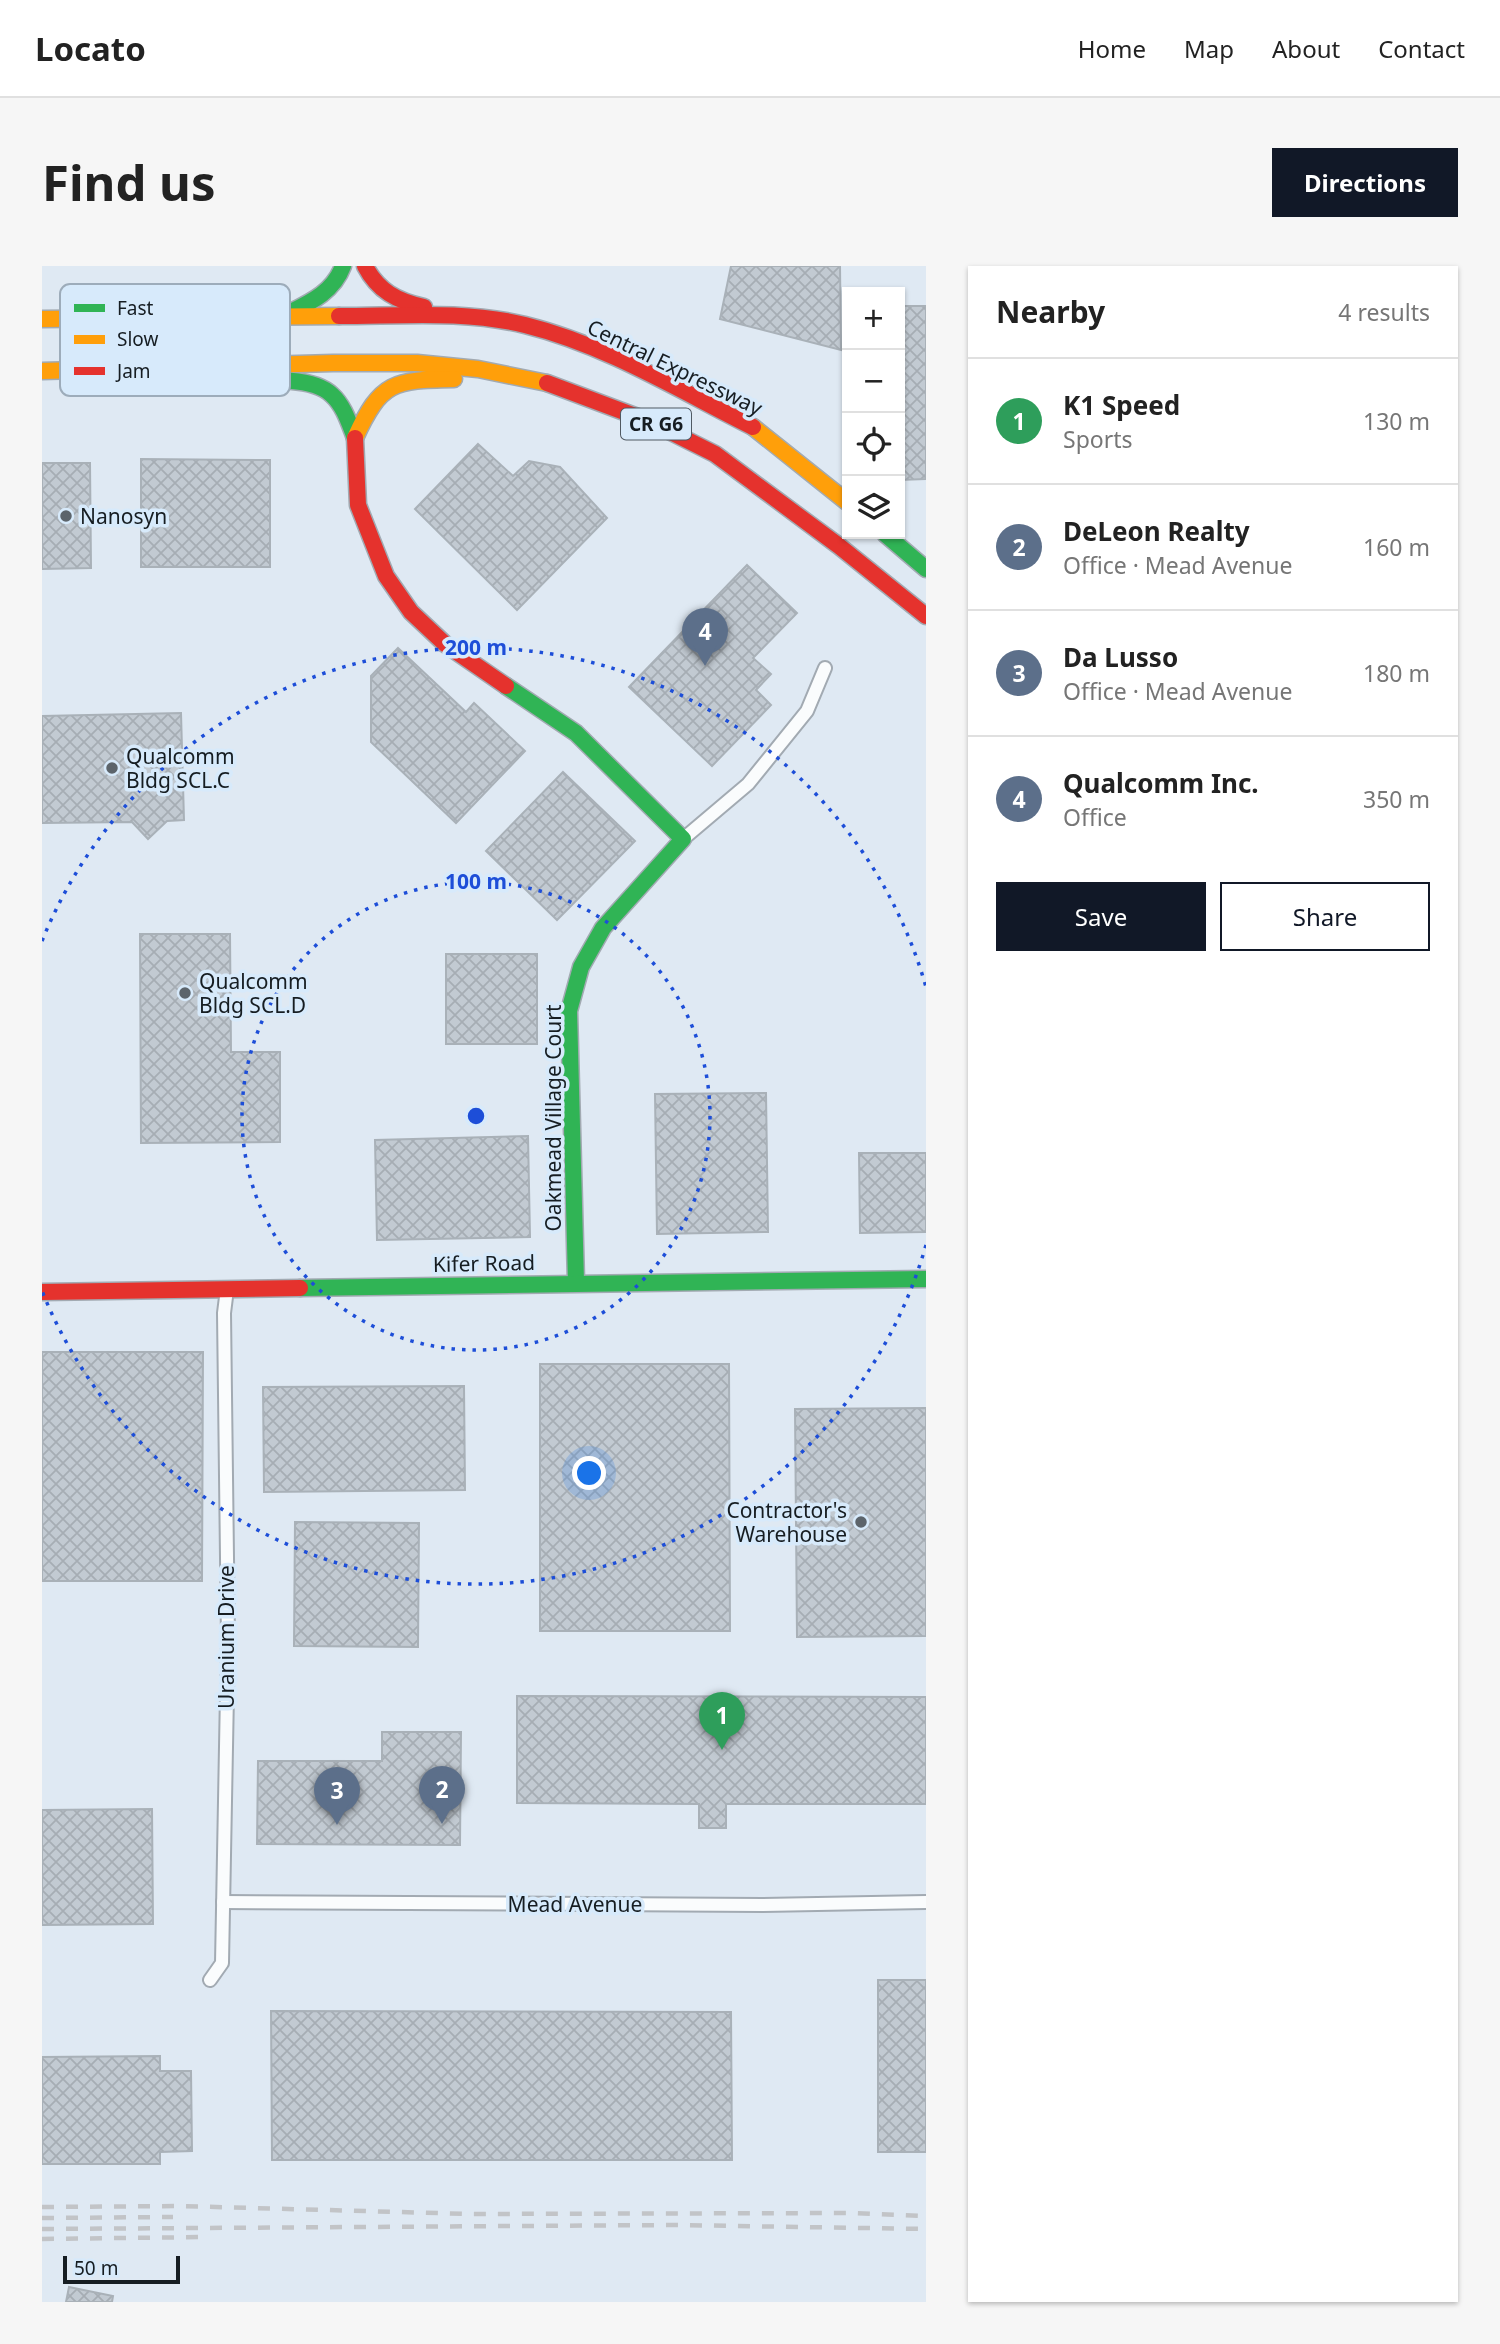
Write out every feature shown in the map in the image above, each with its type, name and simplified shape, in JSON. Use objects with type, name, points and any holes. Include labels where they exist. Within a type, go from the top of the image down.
[{"type":"main road","points":[[290,312],[330,289],[339,280],[343,266]]},
{"type":"main road","points":[[365,266],[375,285],[391,298],[455,315]]},
{"type":"main road","name":"Central Expressway","points":[[290,318],[455,315],[524,325],[594,347],[760,431],[842,498]]},
{"type":"main road","name":"Central Expressway","points":[[42,319],[60,319]]},
{"type":"main road","name":"CR G6","points":[[290,364],[417,363],[478,369],[542,381],[651,422],[715,454],[839,546],[926,616]]},
{"type":"main road","name":"CR G6","points":[[42,371],[60,370]]},
{"type":"main road","points":[[355,438],[365,414],[384,389],[404,382],[434,379],[480,378],[651,422]]},
{"type":"main road","points":[[290,384],[312,384],[328,391],[337,401],[355,438],[358,505],[364,523],[386,576],[411,612],[445,644],[576,733],[683,839]]},
{"type":"main road","points":[[891,539],[926,569]]},
{"type":"main road","name":"Oakmead Village Court","points":[[576,1282],[569,1011],[581,967],[603,928],[683,839]]},
{"type":"main road","name":"Kifer Road","points":[[42,1292],[576,1282],[926,1279]]},
{"type":"street","name":"Oakmead Village Court","points":[[683,839],[748,784],[807,711],[825,668]]},
{"type":"street","name":"Uranium Drive","points":[[210,1980],[222,1963],[228,1639],[224,1313],[227,1289]]},
{"type":"street","name":"Mead Avenue","points":[[223,1902],[763,1905],[926,1902]]},
{"type":"building","points":[[731,266],[840,266],[841,350],[720,319]]},
{"type":"building","points":[[905,306],[926,306],[926,479],[905,480]]},
{"type":"building","points":[[478,444],[513,476],[529,461],[560,467],[607,518],[517,610],[415,509]]},
{"type":"building","points":[[141,459],[270,460],[270,567],[141,567]]},
{"type":"building","name":"Nanosyn","points":[[42,463],[90,463],[91,568],[42,569]]},
{"type":"building","points":[[747,565],[797,613],[753,658],[771,674],[756,690],[771,705],[712,766],[629,687]]},
{"type":"building","points":[[398,648],[466,712],[474,703],[525,751],[456,823],[371,742],[371,676]]},
{"type":"building","name":"Qualcomm Bldg SCL.C","points":[[181,713],[184,820],[167,821],[148,839],[132,822],[42,823],[42,716]]},
{"type":"building","points":[[563,772],[635,841],[557,920],[486,851]]},
{"type":"building","name":"Qualcomm Bldg SCL.D","points":[[140,934],[230,934],[231,1052],[280,1052],[280,1142],[141,1143]]},
{"type":"building","points":[[446,954],[537,954],[537,1044],[446,1044]]},
{"type":"building","points":[[766,1093],[768,1232],[657,1234],[655,1094]]},
{"type":"building","points":[[528,1136],[530,1237],[377,1240],[375,1140]]},
{"type":"building","points":[[859,1153],[926,1153],[926,1232],[860,1233]]},
{"type":"building","points":[[42,1352],[203,1352],[202,1581],[42,1581]]},
{"type":"building","points":[[540,1364],[729,1364],[730,1631],[540,1631]]},
{"type":"building","points":[[464,1386],[465,1490],[264,1492],[263,1387]]},
{"type":"building","name":"Contractor's Warehouse","points":[[926,1408],[926,1636],[797,1637],[795,1409]]},
{"type":"building","points":[[295,1522],[419,1523],[418,1647],[294,1646]]},
{"type":"building","points":[[517,1696],[926,1697],[926,1804],[726,1804],[726,1828],[699,1828],[699,1804],[517,1803]]},
{"type":"building","points":[[382,1732],[461,1732],[460,1845],[257,1844],[258,1761],[382,1761]]},
{"type":"building","points":[[152,1809],[153,1924],[42,1925],[42,1810]]},
{"type":"building","points":[[878,1980],[926,1980],[926,2152],[878,2152]]},
{"type":"building","points":[[271,2011],[731,2012],[732,2160],[272,2160]]},
{"type":"building","points":[[160,2056],[160,2071],[191,2071],[192,2151],[160,2152],[160,2164],[42,2164],[42,2057]]},
{"type":"building","points":[[69,2287],[113,2296],[112,2302],[66,2302]]},
{"type":"railway","points":[[42,2207],[181,2206],[470,2214],[850,2213],[926,2216]]},
{"type":"railway","points":[[42,2218],[173,2217]]},
{"type":"railway","points":[[42,2229],[676,2225],[926,2229]]},
{"type":"railway","points":[[42,2239],[205,2237]]},
{"type":"traffic: fast","points":[[290,312],[327,290],[343,266]]},
{"type":"traffic: fast","points":[[290,381],[323,388],[332,395],[346,415],[355,438]]},
{"type":"traffic: fast","points":[[891,539],[926,569]]},
{"type":"traffic: fast","points":[[506,686],[576,733],[683,839],[603,928],[581,967],[569,1011],[576,1282]]},
{"type":"traffic: fast","points":[[300,1288],[926,1279]]},
{"type":"traffic: slow","points":[[290,316],[339,316]]},
{"type":"traffic: slow","points":[[42,319],[60,319]]},
{"type":"traffic: slow","points":[[290,364],[417,363],[478,369],[547,383]]},
{"type":"traffic: slow","points":[[42,371],[60,371]]},
{"type":"traffic: slow","points":[[355,438],[373,405],[392,387],[417,381],[454,379]]},
{"type":"traffic: slow","points":[[753,427],[842,498]]},
{"type":"traffic: jam","points":[[365,266],[389,294],[424,307]]},
{"type":"traffic: jam","points":[[339,316],[479,317],[525,325],[613,356],[753,427]]},
{"type":"traffic: jam","points":[[547,383],[651,422],[715,454],[839,546],[926,616]]},
{"type":"traffic: jam","points":[[355,438],[358,505],[386,576],[411,612],[445,644],[506,686]]},
{"type":"traffic: jam","points":[[42,1292],[300,1288]]},
{"type":"place","name":"Nanosyn","points":[[66,516]]},
{"type":"place","name":"Qualcomm Inc.","points":[[705,666]]},
{"type":"place","name":"Qualcomm Bldg SCL.C","points":[[112,768]]},
{"type":"place","name":"Qualcomm Bldg SCL.D","points":[[185,993]]},
{"type":"place","name":"Contractor's Warehouse","points":[[861,1522]]},
{"type":"place","name":"K1 Speed","points":[[722,1750]]},
{"type":"place","name":"DeLeon Realty","points":[[442,1824]]},
{"type":"place","name":"Da Lusso","points":[[337,1825]]}]
